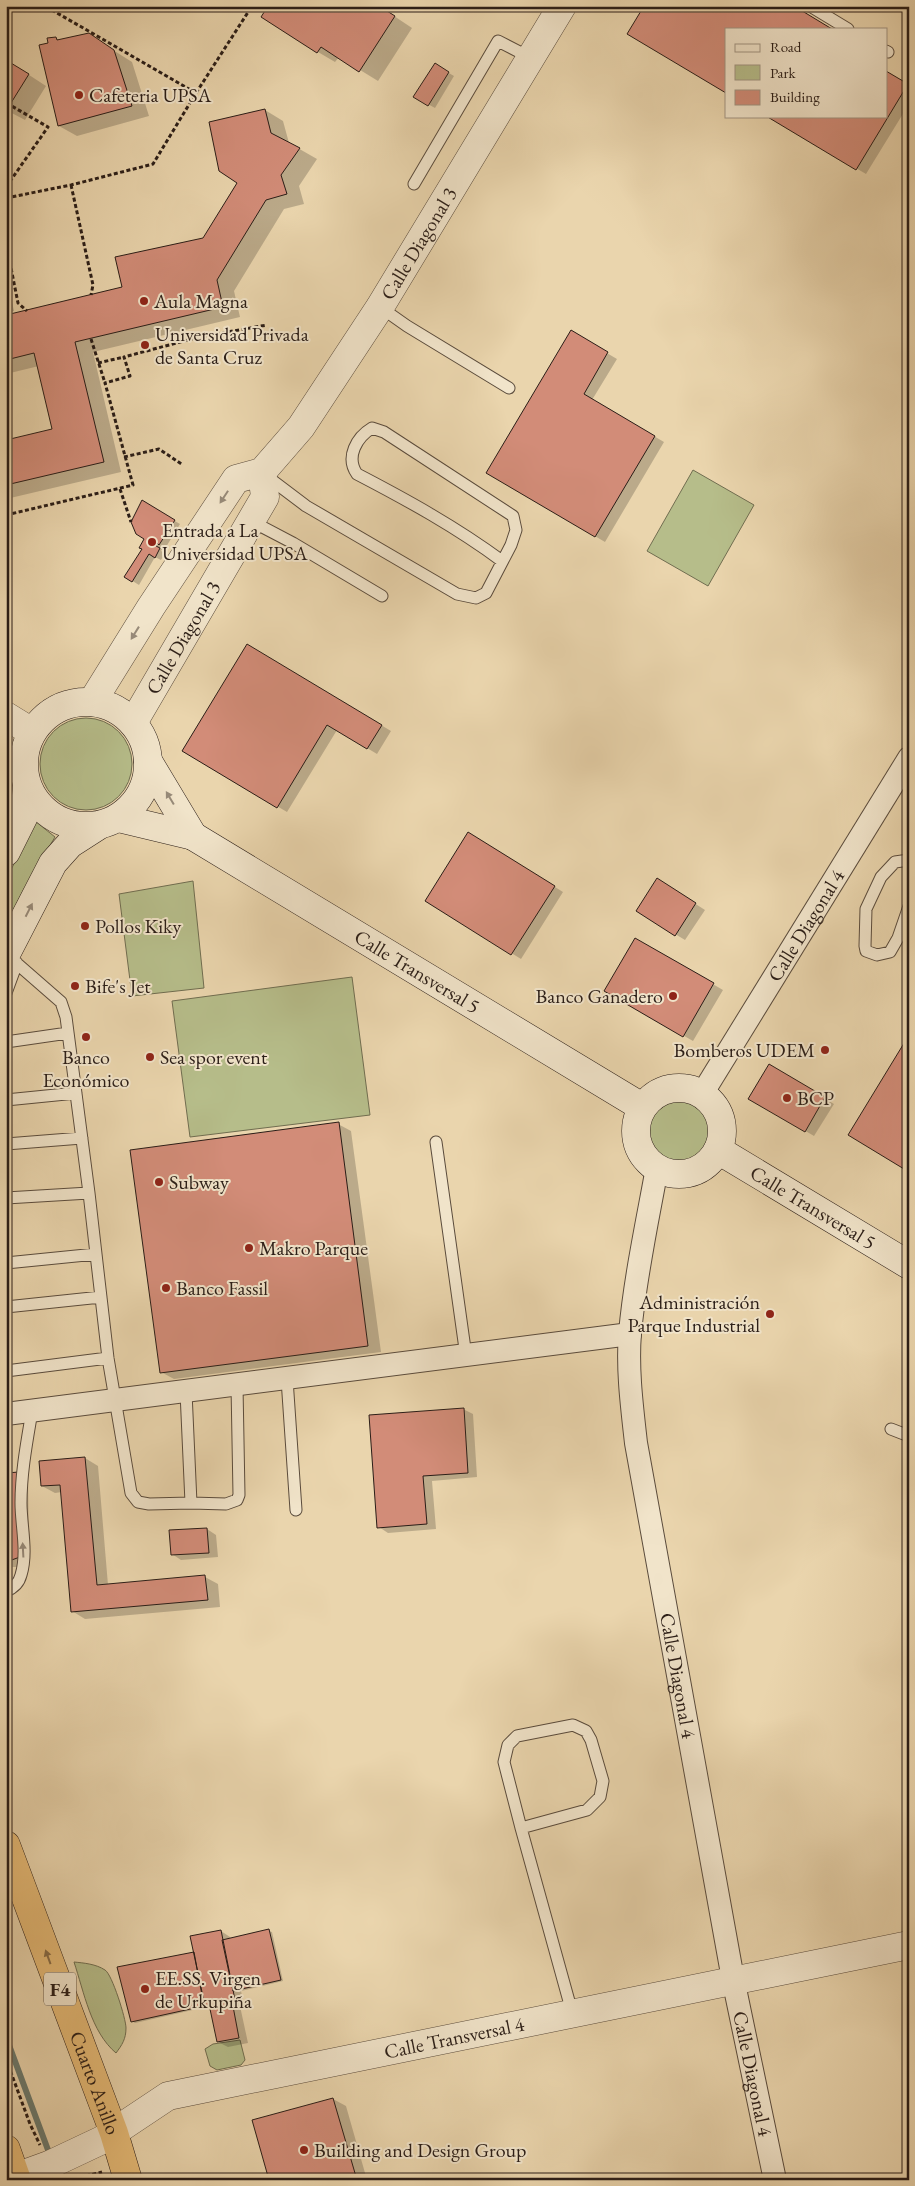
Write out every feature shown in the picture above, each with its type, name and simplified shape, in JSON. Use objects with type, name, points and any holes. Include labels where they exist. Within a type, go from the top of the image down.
[{"type":"highway","name":"Cuarto Anillo","points":[[6,1845],[114,2134],[116,2176]]},
{"type":"highway","points":[[6,2149],[16,2178]]},
{"type":"street","name":"Calle Diagonal 3","points":[[92,702],[236,479],[262,472],[301,427],[380,306],[562,6]]},
{"type":"street","name":"Calle Diagonal 3","points":[[133,723],[265,497],[262,472]]},
{"type":"street","points":[[191,547],[223,567]]},
{"type":"street","points":[[6,852],[24,816],[26,786],[23,764],[27,742],[32,732],[47,715],[68,704],[92,702],[114,709],[133,723],[144,741],[148,761],[146,783],[141,794],[127,811],[70,844],[53,863],[10,957]]},
{"type":"street","points":[[6,716],[32,732]]},
{"type":"street","name":"Calle Diagonal 4","points":[[702,1094],[909,758]]},
{"type":"street","name":"Calle Transversal 5","points":[[148,761],[193,836]]},
{"type":"street","points":[[26,786],[38,805],[55,819],[76,826],[108,822]]},
{"type":"street","name":"Calle Transversal 5","points":[[108,822],[193,836],[642,1107]]},
{"type":"street","points":[[677,1087],[690,1088],[702,1094],[712,1102],[719,1113],[723,1125],[722,1138],[718,1150],[710,1161],[698,1170],[677,1174],[657,1168],[646,1159],[635,1134],[637,1120],[642,1107],[663,1090],[677,1087]]},
{"type":"street","name":"Calle Transversal 5","points":[[718,1150],[909,1265]]},
{"type":"street","name":"Calle Diagonal 4","points":[[657,1168],[644,1236],[630,1334],[631,1388],[636,1443],[734,1979],[774,2180]]},
{"type":"street","points":[[6,1414],[237,1386],[630,1334]]},
{"type":"street","name":"Calle Transversal 4","points":[[16,2178],[49,2165],[114,2134],[168,2096],[572,2012],[909,1945]]},
{"type":"lane","points":[[810,6],[846,28]]},
{"type":"lane","points":[[414,184],[498,41],[532,58]]},
{"type":"lane","points":[[380,306],[407,326],[509,388]]},
{"type":"lane","points":[[262,472],[306,506],[457,594],[476,598],[486,593],[511,545],[516,530],[513,516],[384,432],[372,428],[362,434],[351,455],[352,466],[357,474],[427,511],[471,538],[502,561]]},
{"type":"lane","points":[[251,521],[293,543],[382,596]]},
{"type":"lane","points":[[909,860],[896,862],[881,877],[866,909],[866,951],[877,955],[890,952],[898,938],[909,906]]},
{"type":"lane","points":[[6,994],[10,957]]},
{"type":"lane","points":[[10,957],[61,1002],[66,1017],[108,1358],[131,1493],[138,1502],[149,1504],[226,1504],[237,1500],[239,1495],[237,1386]]},
{"type":"lane","points":[[6,1042],[68,1033]]},
{"type":"lane","points":[[6,1100],[76,1093]]},
{"type":"lane","points":[[6,1144],[82,1138]]},
{"type":"lane","points":[[436,1142],[466,1356]]},
{"type":"lane","points":[[6,1198],[89,1193]]},
{"type":"lane","points":[[6,1263],[96,1254]]},
{"type":"lane","points":[[6,1307],[101,1297]]},
{"type":"lane","points":[[6,1371],[108,1358]]},
{"type":"lane","points":[[287,1379],[296,1510]]},
{"type":"lane","points":[[186,1392],[191,1503]]},
{"type":"lane","points":[[6,1591],[14,1588],[21,1577],[24,1561],[22,1474],[32,1411]]},
{"type":"lane","points":[[891,1430],[909,1436]]},
{"type":"lane","points":[[520,1828],[587,1810],[600,1797],[603,1782],[591,1740],[586,1731],[573,1725],[517,1736],[508,1745],[504,1762],[520,1828],[572,2012]]},
{"type":"path","points":[[45,6],[196,93]]},
{"type":"path","points":[[6,198],[71,185],[153,164],[252,6]]},
{"type":"path","points":[[6,187],[48,127],[10,105]]},
{"type":"path","points":[[71,185],[93,286],[91,295]]},
{"type":"path","points":[[6,243],[18,303],[26,311]]},
{"type":"path","points":[[98,364],[199,337],[267,325]]},
{"type":"path","points":[[6,515],[133,485],[91,339]]},
{"type":"path","points":[[105,383],[130,376],[124,357]]},
{"type":"path","points":[[124,457],[159,449],[183,465]]},
{"type":"path","points":[[120,489],[131,522]]},
{"type":"path","points":[[6,2059],[30,2124]]},
{"type":"path","points":[[80,2177],[116,2176]]},
{"type":"green space","points":[[693,470],[754,505],[708,586],[647,551]]},
{"type":"green space","points":[[86,718],[104,721],[119,731],[129,746],[132,764],[129,782],[119,797],[104,807],[86,810],[68,807],[53,797],[43,782],[40,764],[43,746],[53,731],[68,721]]},
{"type":"green space","points":[[35,821],[55,837],[24,889],[6,925],[6,880]]},
{"type":"green space","points":[[193,881],[204,988],[132,996],[119,894]]},
{"type":"green space","points":[[352,977],[370,1115],[190,1137],[172,1001]]},
{"type":"green space","points":[[677,1098],[695,1104],[703,1112],[709,1130],[703,1148],[695,1156],[677,1162],[659,1156],[651,1148],[645,1130],[651,1112],[659,1104]]},
{"type":"green space","points":[[74,1962],[90,1964],[101,1968],[108,1973],[111,1979],[126,2028],[123,2042],[116,2053],[107,2044],[94,2023]]},
{"type":"green space","points":[[240,2040],[245,2060],[241,2065],[217,2070],[210,2066],[205,2049],[213,2044]]},
{"type":"building","points":[[268,6],[379,6],[395,16],[359,72],[321,47],[317,53],[261,17]]},
{"type":"building","points":[[644,6],[794,6],[830,28],[725,28],[725,92],[627,34]]},
{"type":"building","points":[[89,33],[114,50],[132,106],[58,126],[39,45],[48,43],[47,38],[56,37],[57,40]]},
{"type":"building","points":[[6,60],[29,74],[6,111]]},
{"type":"building","points":[[435,63],[449,72],[428,106],[413,97]]},
{"type":"building","points":[[888,72],[908,84],[888,117]]},
{"type":"building","name":"Aula Magna","points":[[265,109],[271,133],[300,148],[281,175],[287,194],[266,200],[217,280],[223,307],[75,342],[104,462],[6,485],[6,440],[52,429],[34,353],[6,360],[6,315],[122,287],[115,257],[203,238],[237,183],[219,171],[209,122]]},
{"type":"building","points":[[769,118],[887,118],[856,170]]},
{"type":"building","points":[[571,330],[608,352],[584,394],[655,436],[595,537],[486,473]]},
{"type":"building","name":"Entrada a La Universidad UPSA","points":[[142,500],[175,520],[159,545],[157,543],[156,546],[160,548],[155,558],[149,554],[132,582],[124,577],[142,549],[139,548],[144,539],[136,534],[131,522]]},
{"type":"building","points":[[247,644],[382,725],[367,749],[327,725],[277,808],[182,751]]},
{"type":"building","points":[[468,832],[555,886],[511,955],[425,901]]},
{"type":"building","points":[[657,878],[696,903],[675,936],[636,911]]},
{"type":"building","points":[[635,938],[714,983],[683,1037],[604,991]]},
{"type":"building","points":[[909,1035],[909,1172],[848,1135]]},
{"type":"building","name":"BCP","points":[[769,1064],[825,1097],[805,1132],[748,1099]]},
{"type":"building","name":"Makro Parque","points":[[339,1122],[368,1346],[160,1373],[130,1150]]},
{"type":"building","points":[[464,1408],[468,1473],[423,1476],[427,1524],[377,1528],[369,1415]]},
{"type":"building","points":[[85,1457],[97,1585],[205,1575],[208,1600],[71,1612],[60,1485],[41,1486],[39,1461]]},
{"type":"building","points":[[19,1472],[20,1557],[6,1562],[6,1473]]},
{"type":"building","points":[[207,1528],[209,1553],[171,1555],[169,1530]]},
{"type":"building","points":[[269,1929],[281,1980],[233,1991],[222,1940]]},
{"type":"building","points":[[221,1930],[235,2000],[232,2001],[239,2038],[217,2042],[210,2009],[205,2006],[190,1936]]},
{"type":"building","points":[[194,1952],[204,2006],[131,2022],[117,1967]]},
{"type":"building","name":"Building and Design Group","points":[[333,2098],[357,2180],[269,2180],[252,2120]]},
{"type":"waterway","points":[[6,2037],[51,2158]]},
{"type":"place","name":"Cafeteria UPSA","points":[[79,95]]},
{"type":"place","name":"Aula Magna","points":[[144,301]]},
{"type":"place","name":"Universidad Privada de Santa Cruz","points":[[145,345]]},
{"type":"place","name":"Entrada a La Universidad UPSA","points":[[152,542]]},
{"type":"place","name":"Pollos Kiky","points":[[85,926]]},
{"type":"place","name":"Bife's Jet","points":[[75,986]]},
{"type":"place","name":"Banco Ganadero","points":[[673,996]]},
{"type":"place","name":"Banco Económico","points":[[86,1037]]},
{"type":"place","name":"Bomberos UDEM","points":[[825,1050]]},
{"type":"place","name":"Sea spor event","points":[[150,1057]]},
{"type":"place","name":"BCP","points":[[787,1098]]},
{"type":"place","name":"Subway","points":[[159,1182]]},
{"type":"place","name":"Makro Parque","points":[[249,1248]]},
{"type":"place","name":"Banco Fassil","points":[[166,1288]]},
{"type":"place","name":"Administración Parque Industrial","points":[[770,1314]]},
{"type":"place","name":"EE.SS. Virgen de Urkupiña","points":[[145,1989]]},
{"type":"place","name":"Building and Design Group","points":[[304,2150]]}]
